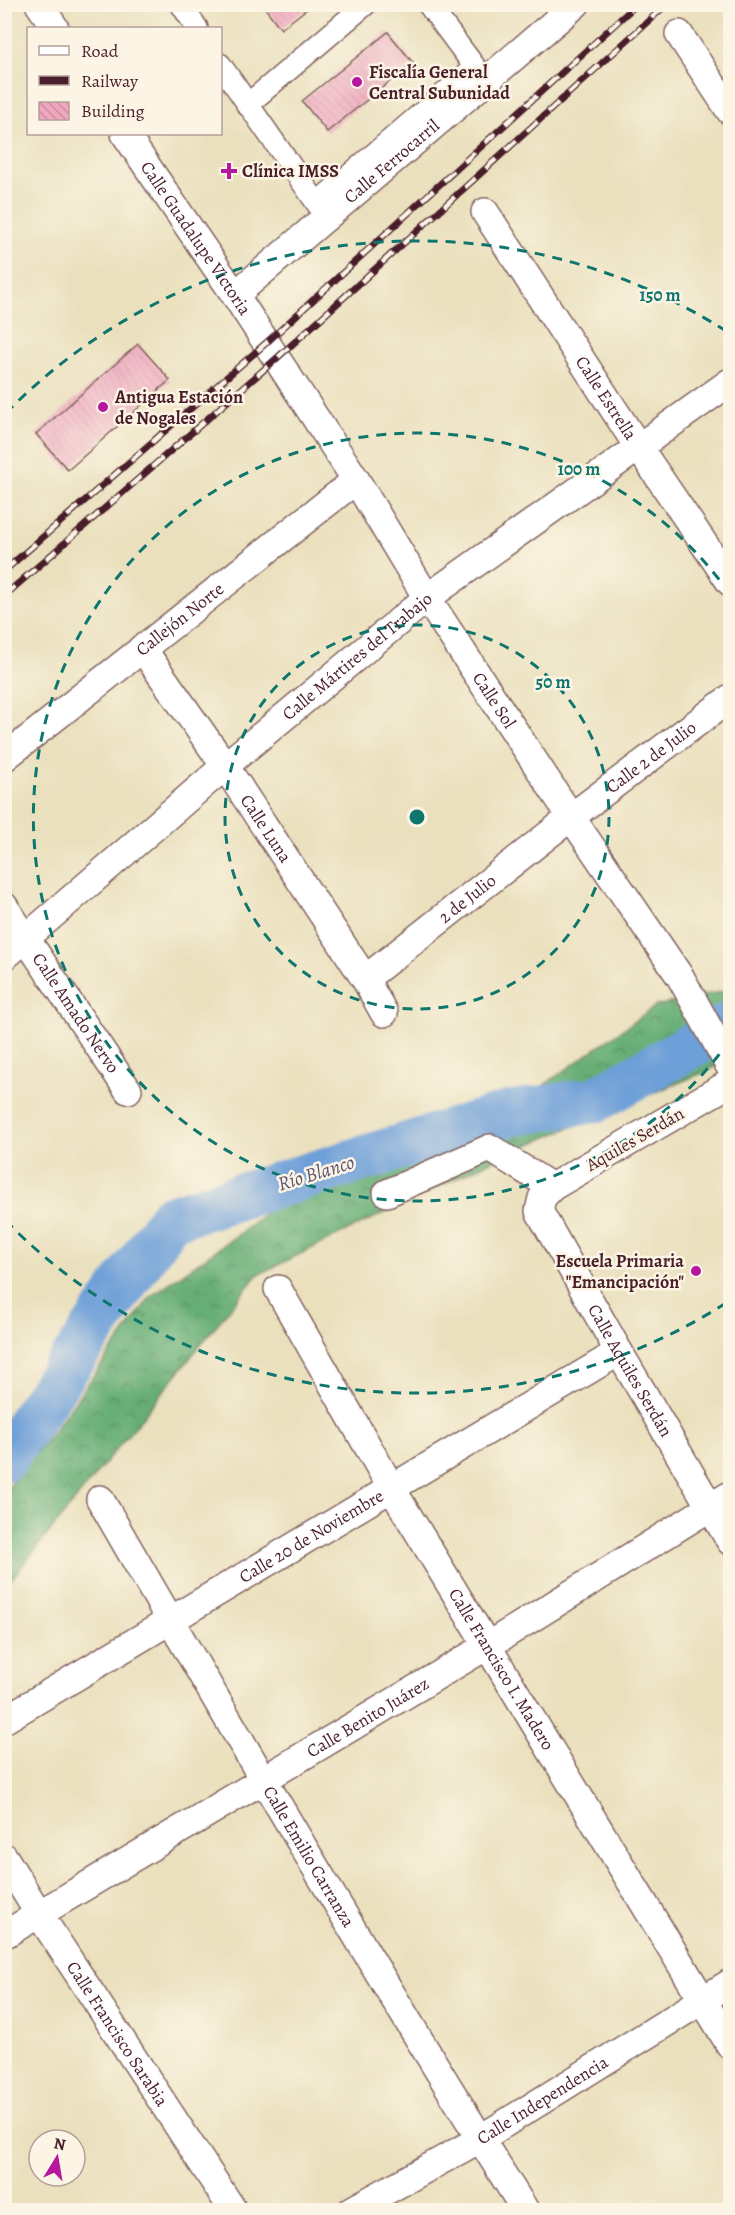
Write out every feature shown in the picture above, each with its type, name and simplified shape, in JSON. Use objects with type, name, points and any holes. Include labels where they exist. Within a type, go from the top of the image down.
[{"type":"street","points":[[39,4],[54,27]]},
{"type":"street","points":[[181,4],[196,27]]},
{"type":"street","points":[[247,105],[366,4]]},
{"type":"street","points":[[222,67],[322,210],[475,67],[428,4]]},
{"type":"street","name":"Calle Ferrocarril","points":[[235,295],[322,210],[576,4]]},
{"type":"street","points":[[679,33],[730,111]]},
{"type":"street","name":"Calle Guadalupe Victoria","points":[[126,135],[266,343]]},
{"type":"street","name":"Calle Estrella","points":[[485,212],[639,448],[730,582]]},
{"type":"street","name":"Calle Sol","points":[[266,343],[356,480],[427,598],[571,817],[681,978],[729,1069]]},
{"type":"street","name":"Calle Mártires del Trabajo","points":[[4,957],[225,766],[427,598],[730,382]]},
{"type":"street","name":"Callejón Norte","points":[[4,758],[356,480]]},
{"type":"street","name":"Calle Luna","points":[[142,648],[225,766],[365,979],[384,1013]]},
{"type":"street","name":"Calle 2 de Julio","points":[[571,817],[730,698]]},
{"type":"street","name":"2 de Julio","points":[[365,979],[571,817]]},
{"type":"street","name":"Calle Amado Nervo","points":[[4,906],[128,1090]]},
{"type":"street","name":"Aquiles Serdán","points":[[547,1192],[729,1069]]},
{"type":"street","points":[[387,1193],[490,1148],[547,1192]]},
{"type":"street","name":"Calle Aquiles Serdán","points":[[547,1192],[539,1211],[619,1352],[720,1502],[730,1541]]},
{"type":"street","name":"Calle Francisco I. Madero","points":[[278,1289],[392,1489],[730,2045]]},
{"type":"street","name":"Calle 20 de Noviembre","points":[[4,1720],[619,1352]]},
{"type":"street","name":"Calle Emilio Carranza","points":[[100,1499],[264,1779],[525,2211]]},
{"type":"street","name":"Calle Benito Juárez","points":[[4,1935],[487,1646],[720,1502]]},
{"type":"street","name":"Calle Francisco Sarabia","points":[[4,1857],[233,2211]]},
{"type":"street","name":"Calle Independencia","points":[[352,2211],[480,2139],[730,1983]]},
{"type":"green space","points":[[730,990],[730,1058],[707,1071],[501,1156],[257,1275],[5,1587],[5,1491],[52,1433],[151,1296],[243,1231],[309,1176],[503,1114],[656,1006]]},
{"type":"building","points":[[262,4],[313,4],[281,29]]},
{"type":"building","name":"Fiscalía General Central Subunidad","points":[[388,32],[413,63],[327,132],[302,101]]},
{"type":"building","name":"Antigua Estación de Nogales","points":[[138,344],[170,380],[68,470],[36,434]]},
{"type":"waterway","name":"Río Blanco","points":[[4,1459],[170,1218],[508,1114],[595,1100],[730,1024]]},
{"type":"railway","points":[[4,571],[266,343],[637,4]]},
{"type":"railway","points":[[4,596],[276,359],[667,4]]},
{"type":"place","name":"Fiscalía General Central Subunidad","points":[[357,82]]},
{"type":"place","name":"Clínica IMSS","points":[[229,171]]},
{"type":"place","name":"Antigua Estación de Nogales","points":[[103,407]]},
{"type":"place","name":"Escuela Primaria \"Emancipación\"","points":[[696,1271]]}]
